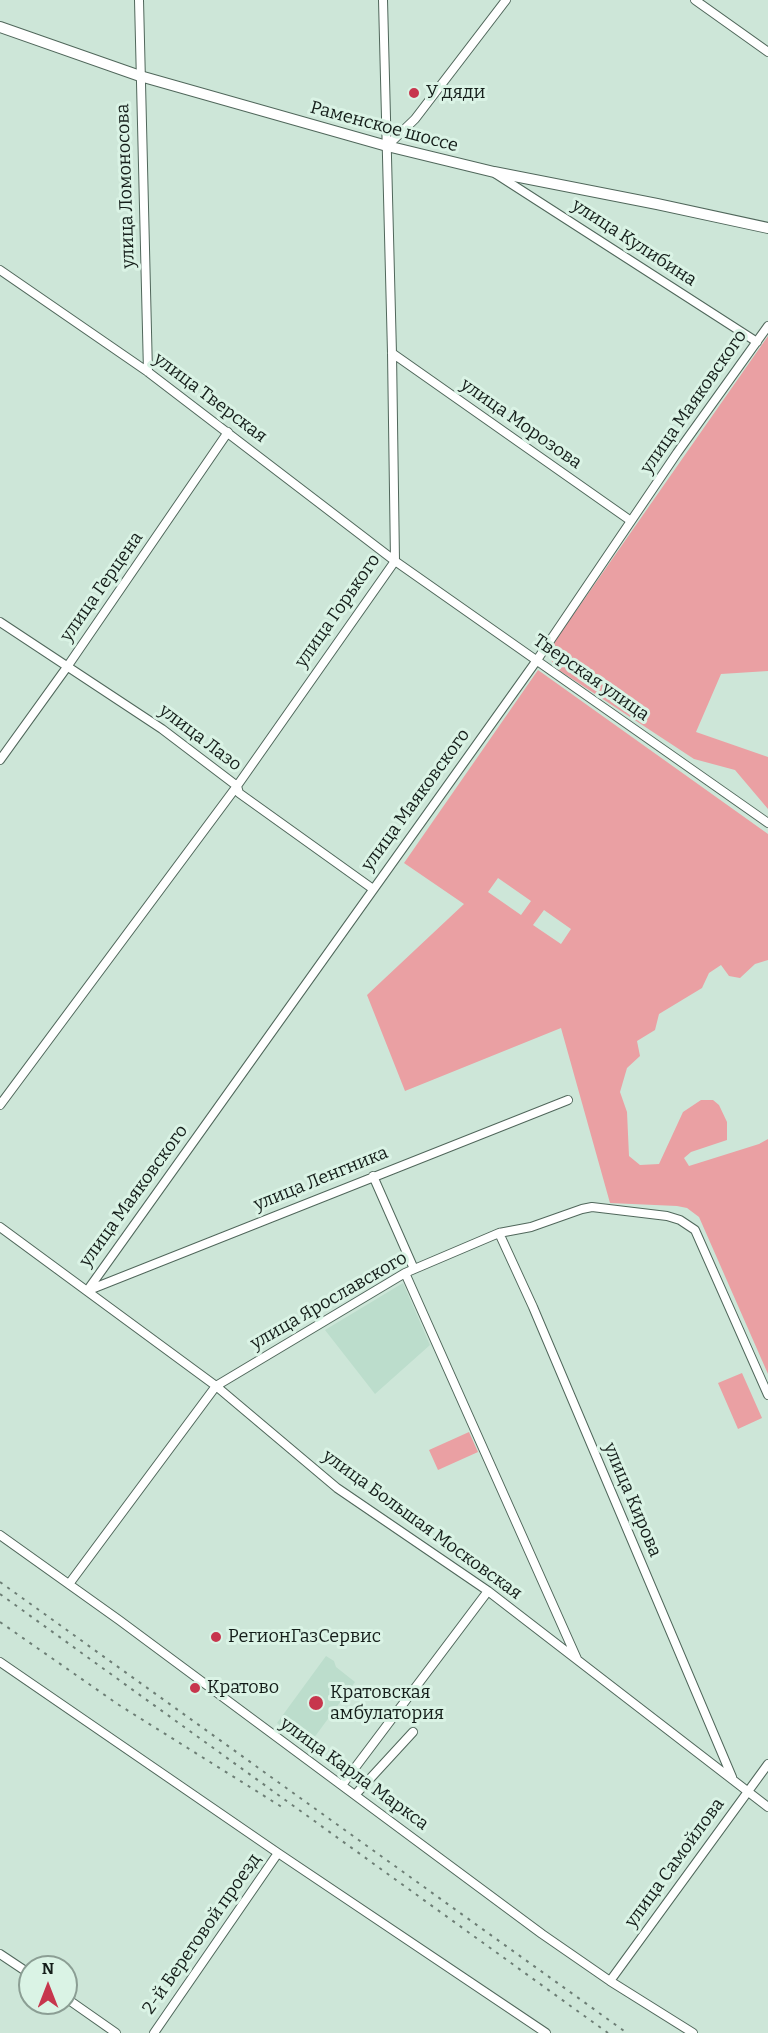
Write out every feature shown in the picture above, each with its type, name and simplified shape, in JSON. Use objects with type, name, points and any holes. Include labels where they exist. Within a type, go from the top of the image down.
[{"type":"main road","name":"Раменское шоссе","points":[[0,27],[140,76],[387,146],[494,172],[768,228]]},
{"type":"street","name":"улица Ломоносова","points":[[139,0],[148,372]]},
{"type":"street","name":"улица Горького","points":[[0,1105],[237,786],[395,561],[383,0]]},
{"type":"street","points":[[387,146],[416,118],[506,0]]},
{"type":"street","points":[[694,0],[768,52]]},
{"type":"street","name":"улица Кулибина","points":[[494,172],[757,342]]},
{"type":"street","name":"улица Тверская","points":[[0,270],[148,372],[395,561]]},
{"type":"street","name":"улица Маяковского","points":[[87,1291],[537,660],[768,326]]},
{"type":"street","name":"улица Морозова","points":[[392,353],[631,521]]},
{"type":"street","name":"улица Герцена","points":[[0,760],[67,667],[228,432]]},
{"type":"street","name":"Тверская улица","points":[[395,561],[768,823]]},
{"type":"street","name":"улица Лазо","points":[[0,622],[162,729],[237,786],[239,793],[373,889]]},
{"type":"street","name":"улица Ленгника","points":[[87,1291],[568,1100]]},
{"type":"street","points":[[374,1176],[414,1269]]},
{"type":"street","name":"улица Ярославского","points":[[69,1584],[216,1386],[405,1273],[499,1233],[531,1227],[582,1209],[592,1207],[667,1216],[680,1220],[695,1230],[768,1395]]},
{"type":"street","name":"улица Большая Московская","points":[[0,1227],[216,1386],[337,1488],[488,1590],[768,1807]]},
{"type":"street","name":"улица Кирова","points":[[499,1233],[734,1780]]},
{"type":"street","points":[[405,1273],[578,1661]]},
{"type":"street","name":"улица Карла Маркса","points":[[0,1535],[542,1934],[610,1981],[693,2033]]},
{"type":"street","points":[[342,1785],[488,1590]]},
{"type":"street","points":[[0,1662],[278,1854],[546,2033]]},
{"type":"street","points":[[356,1795],[413,1732]]},
{"type":"street","name":"улица Самойлова","points":[[610,1981],[768,1764]]},
{"type":"street","name":"2-й Береговой проезд","points":[[154,2033],[278,1854]]},
{"type":"street","points":[[0,1954],[18,1966]]},
{"type":"street","points":[[78,2006],[116,2033]]},
{"type":"shaded area","points":[[768,336],[768,671],[721,674],[696,732],[768,757],[768,809],[735,770],[694,759],[554,667],[548,651]]},
{"type":"shaded area","points":[[538,670],[768,834],[768,960],[755,964],[740,978],[729,976],[721,965],[709,973],[702,988],[659,1014],[655,1030],[637,1041],[640,1056],[627,1068],[620,1092],[627,1112],[629,1156],[640,1165],[659,1164],[683,1112],[701,1100],[713,1100],[719,1105],[727,1122],[727,1140],[691,1152],[684,1158],[689,1166],[759,1144],[768,1139],[768,1374],[699,1217],[687,1208],[677,1206],[610,1203],[561,1028],[405,1091],[367,995],[464,904],[404,863]],"holes":[[[498,878],[531,901],[521,915],[488,892]],[[544,910],[571,929],[561,944],[533,925]]]},
{"type":"shaded area","points":[[403,1283],[430,1345],[375,1394],[325,1330]]},
{"type":"shaded area","points":[[742,1373],[762,1418],[738,1429],[718,1383]]},
{"type":"shaded area","points":[[469,1432],[478,1452],[438,1470],[429,1450]]},
{"type":"shaded area","name":"Кратовская амбулатория","points":[[326,1656],[355,1682],[308,1746],[277,1723]]},
{"type":"railway","points":[[0,1582],[627,2033]]},
{"type":"railway","points":[[0,1594],[608,2033]]},
{"type":"railway","points":[[0,1622],[119,1705],[285,1809]]},
{"type":"place","name":"У дяди","points":[[414,93]]},
{"type":"place","name":"РегионГазСервис","points":[[216,1637]]},
{"type":"place","name":"Кратово","points":[[195,1688]]},
{"type":"place","name":"Кратовская амбулатория","points":[[316,1703]]}]
